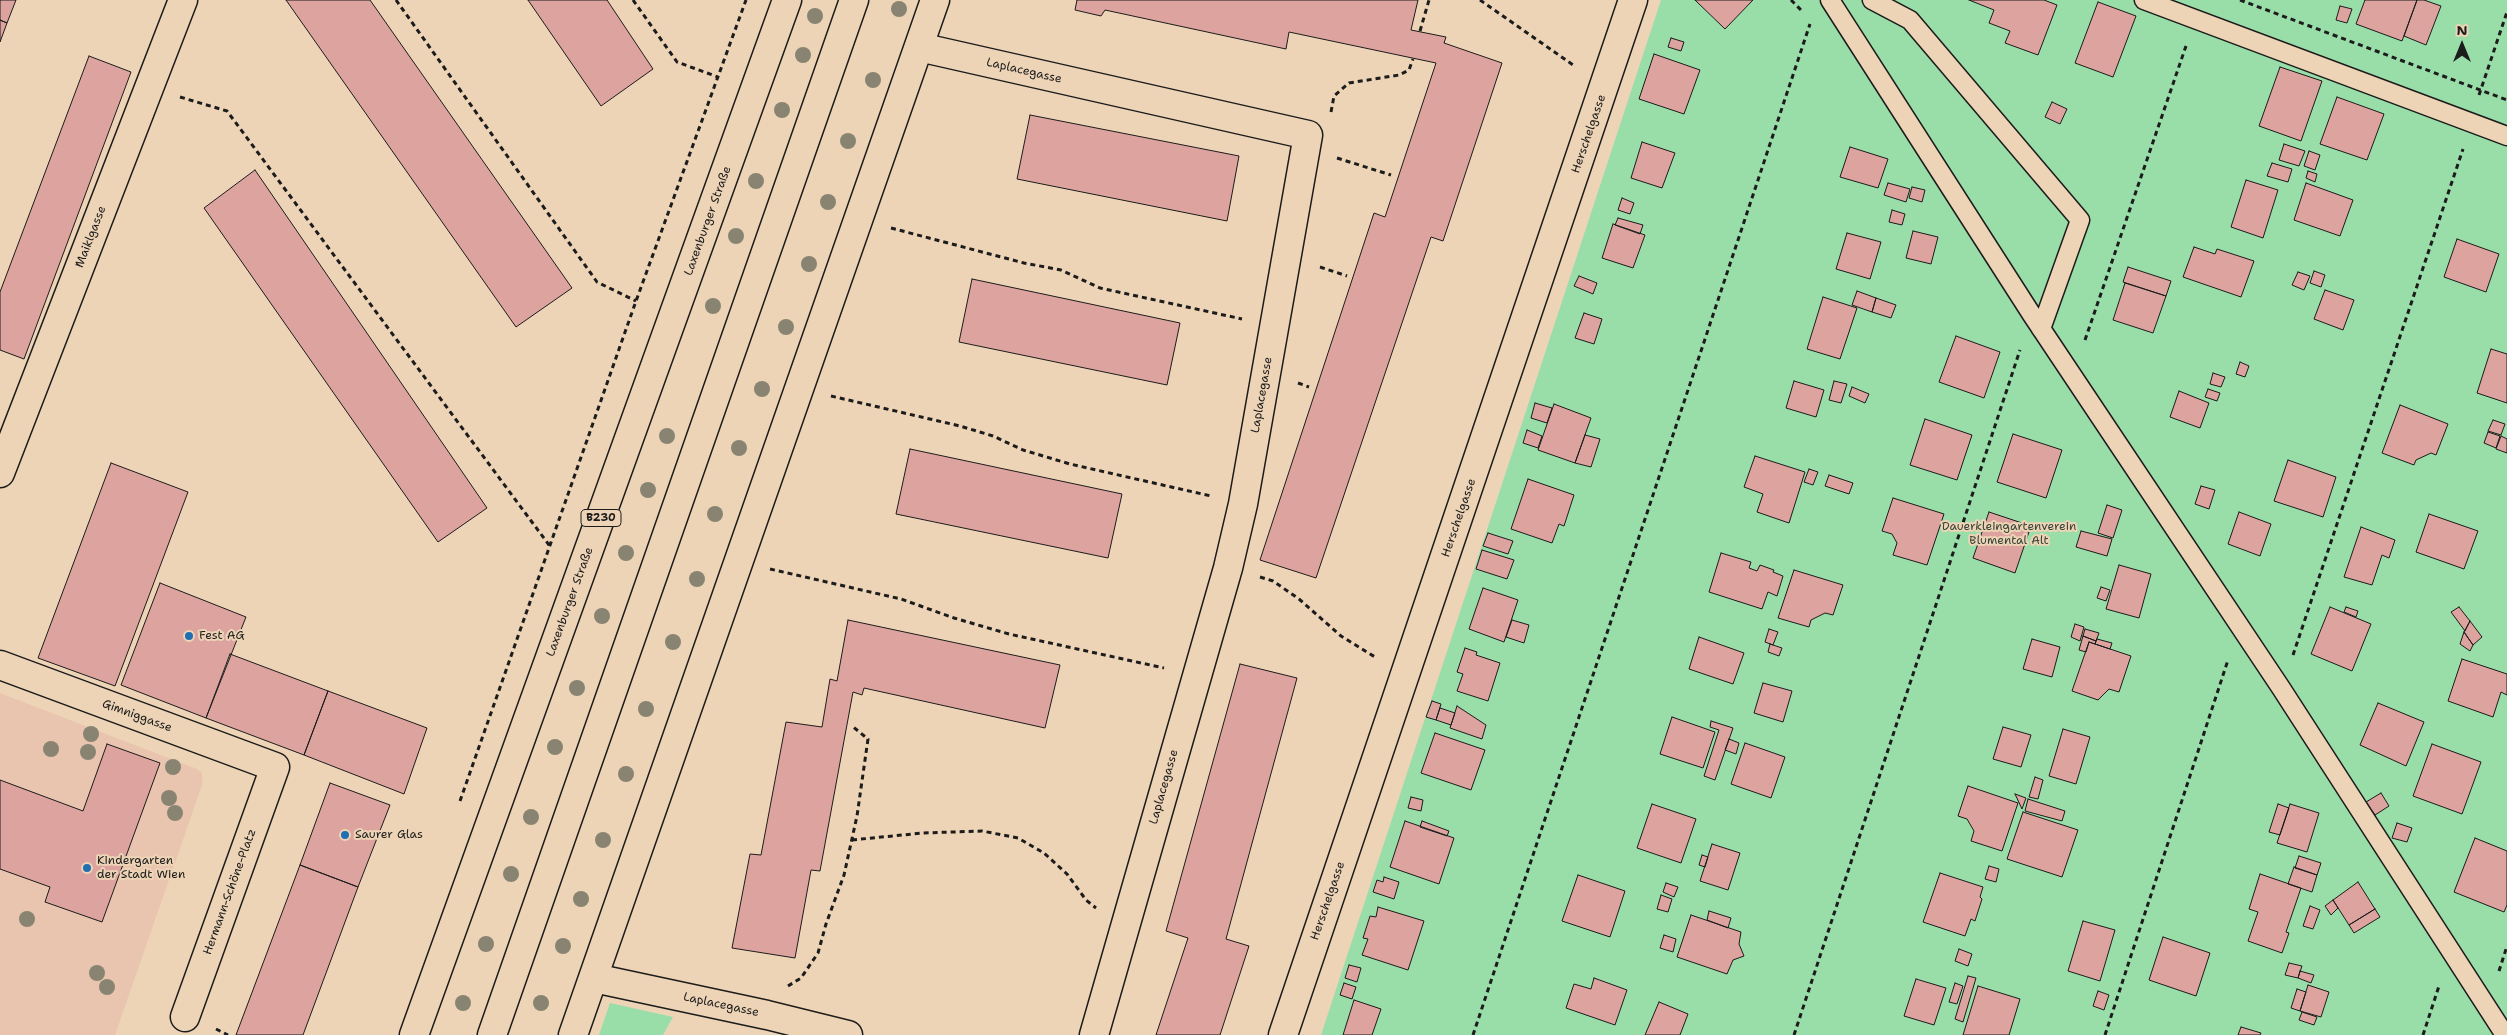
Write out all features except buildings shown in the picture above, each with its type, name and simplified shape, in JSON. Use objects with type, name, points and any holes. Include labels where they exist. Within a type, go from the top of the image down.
[{"type":"street","name":"Maiklgasse","points":[[0,473],[183,0]]},
{"type":"street","name":"Laxenburger Straße","points":[[414,1035],[787,0]]},
{"type":"street","points":[[492,1035],[854,0]]},
{"type":"street","points":[[573,1035],[935,0]]},
{"type":"street","name":"Herschelgasse","points":[[1283,1035],[1633,0]]},
{"type":"street","name":"Laplacegasse","points":[[919,46],[1307,142],[1243,504],[1228,568],[1094,1035]]},
{"type":"street","name":"Gimniggasse","points":[[0,665],[275,767]]},
{"type":"street","name":"Hermann-Schöne-Platz","points":[[185,1017],[275,767]]},
{"type":"street","name":"Laplacegasse","points":[[594,978],[767,1015],[848,1035]]},
{"type":"lane","points":[[1830,0],[2037,322],[2281,688],[2506,1035]]},
{"type":"lane","points":[[1872,0],[1910,20],[2080,220],[2037,322]]},
{"type":"lane","points":[[2144,0],[2507,136]]},
{"type":"path","points":[[396,0],[597,282],[636,301]]},
{"type":"path","points":[[633,0],[677,62],[718,77]]},
{"type":"path","points":[[457,809],[636,301],[746,0]]},
{"type":"path","points":[[1420,32],[1429,0]]},
{"type":"path","points":[[1480,0],[1605,87]]},
{"type":"path","points":[[1791,0],[1805,13]]},
{"type":"path","points":[[2240,0],[2507,100]]},
{"type":"path","points":[[2281,688],[2472,123],[2480,90],[2507,12]]},
{"type":"path","points":[[2073,375],[2195,18]]},
{"type":"path","points":[[1473,1035],[1812,20]]},
{"type":"path","points":[[1307,142],[1326,134],[1334,96],[1349,83],[1400,75],[1409,70],[1413,59]]},
{"type":"path","points":[[149,87],[227,111],[550,545]]},
{"type":"path","points":[[1307,142],[1391,175]]},
{"type":"path","points":[[859,219],[1024,263],[1061,270],[1100,288],[1274,326]]},
{"type":"path","points":[[1794,1035],[2037,322]]},
{"type":"path","points":[[799,389],[960,426],[993,436],[1023,450],[1070,464],[1243,504]]},
{"type":"path","points":[[738,562],[901,599],[954,618],[1009,634],[1196,675]]},
{"type":"path","points":[[1228,568],[1273,581],[1299,599],[1342,636],[1376,658],[1407,670]]},
{"type":"path","points":[[2105,1035],[2239,627]]},
{"type":"path","points":[[767,1015],[777,992],[801,978],[818,953],[826,924],[844,875],[852,840],[868,738],[852,726]]},
{"type":"path","points":[[852,840],[923,833],[982,832],[1018,838],[1044,853],[1067,874],[1086,900],[1124,930]]},
{"type":"path","points":[[2423,1035],[2451,952]]},
{"type":"shaded area","name":"Kindergarten der Stadt Wien","points":[[0,693],[197,769],[202,773],[202,785],[115,1035],[0,1035]]},
{"type":"green space","name":"Dauerkleingartenverein Blumental Alt","points":[[1661,0],[2507,0],[2507,1035],[1321,1035]]},
{"type":"green space","points":[[610,1003],[673,1017],[663,1035],[599,1035]]},
{"type":"place","name":"Fest AG","points":[[189,636]]},
{"type":"place","name":"Saurer Glas","points":[[345,835]]},
{"type":"place","name":"Kindergarten der Stadt Wien","points":[[87,868]]}]
